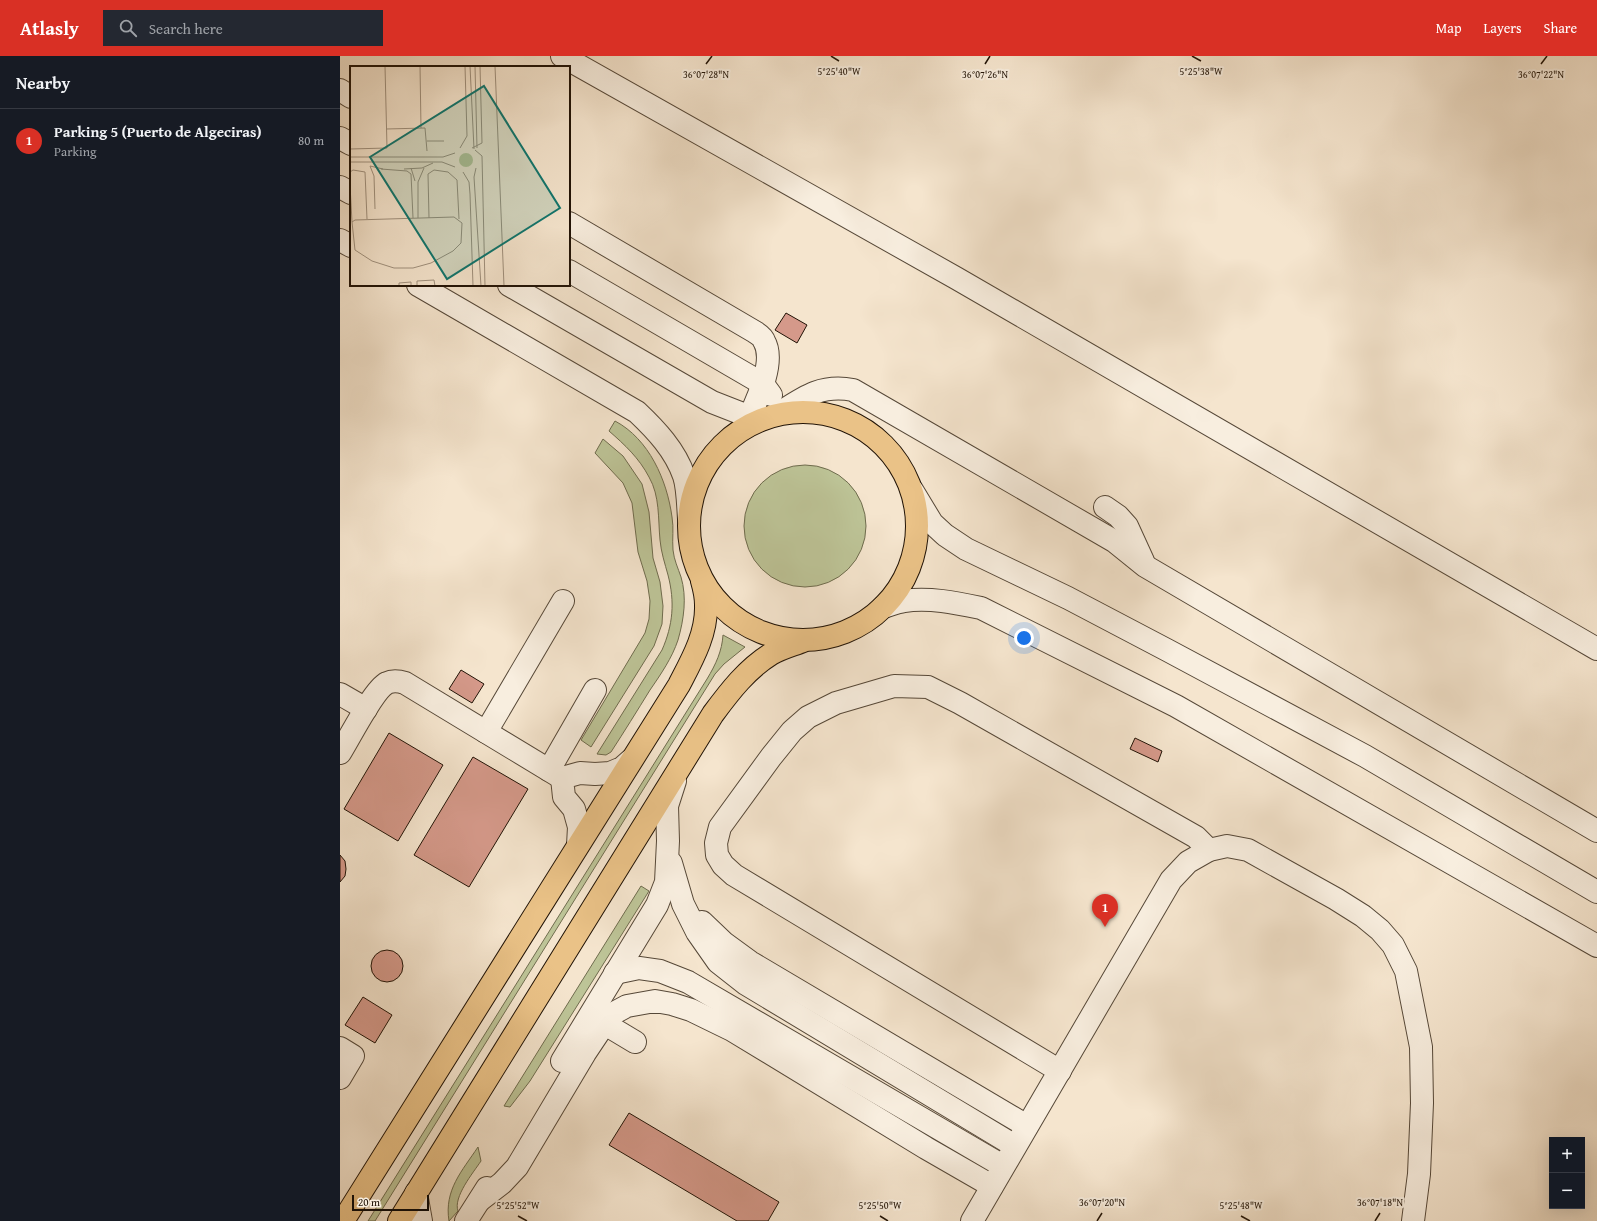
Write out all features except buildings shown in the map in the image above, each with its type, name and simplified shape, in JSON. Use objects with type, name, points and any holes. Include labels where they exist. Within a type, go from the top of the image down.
[{"type":"main road","points":[[800,411],[820,412],[841,417],[860,426],[877,438],[892,453],[904,471],[912,490],[917,511],[917,532],[914,553],[907,573],[883,608],[867,621],[848,631],[828,638],[807,640],[779,638],[765,634],[746,625],[729,613],[714,598],[702,580],[694,561],[690,540],[689,519],[692,498],[697,485],[710,460],[723,443],[761,419],[800,411]]},
{"type":"main road","points":[[343,1221],[679,685],[694,656],[705,627],[706,604],[702,580]]},
{"type":"main road","points":[[399,1221],[713,714],[736,684],[754,667],[772,654],[807,640]]},
{"type":"street","points":[[562,56],[956,278],[1597,649]]},
{"type":"street","points":[[340,90],[350,96]]},
{"type":"street","points":[[340,138],[350,143]]},
{"type":"street","points":[[340,186],[350,192]]},
{"type":"street","points":[[570,224],[755,332],[764,341],[767,353],[767,372],[763,384]]},
{"type":"street","points":[[340,240],[350,245]]},
{"type":"street","points":[[570,272],[763,384],[772,396],[761,419]]},
{"type":"street","points":[[420,286],[637,412],[656,431],[676,458],[684,477],[689,519]]},
{"type":"street","points":[[511,286],[706,399],[761,419],[801,399],[826,389],[839,387],[853,390],[1114,541],[1145,566],[1597,831]]},
{"type":"street","points":[[912,490],[932,523],[945,535],[966,549],[1068,598],[1365,756],[1597,892]]},
{"type":"street","points":[[1105,507],[1118,516],[1127,526],[1145,566]]},
{"type":"street","points":[[486,732],[564,601]]},
{"type":"street","points":[[883,608],[904,601],[951,602],[981,608],[1176,706],[1597,946]]},
{"type":"street","points":[[340,753],[381,687],[386,683],[399,681],[405,683],[555,774],[610,773],[622,768],[631,760]]},
{"type":"street","points":[[1060,1071],[734,875],[723,866],[717,855],[716,843],[720,827],[771,757],[792,732],[808,717],[836,703],[894,686],[928,688],[960,703],[1196,837],[1209,850]]},
{"type":"street","points":[[578,845],[579,827],[574,809],[564,798],[555,774],[595,690]]},
{"type":"street","points":[[340,694],[366,710]]},
{"type":"street","points":[[467,1221],[663,893],[666,882],[668,850],[667,806],[685,758]]},
{"type":"street","points":[[972,1221],[1171,880],[1188,862],[1209,850],[1227,846],[1248,850],[1336,899],[1363,916],[1380,930],[1393,945],[1406,971],[1421,1047],[1422,1103],[1419,1174],[1413,1221]]},
{"type":"street","points":[[668,850],[683,904],[697,932],[718,962],[746,984],[1015,1146]]},
{"type":"street","points":[[678,889],[708,929],[750,962],[1027,1126]]},
{"type":"street","points":[[615,973],[639,968],[660,971],[688,982],[1003,1166]]},
{"type":"street","points":[[480,1200],[502,1183],[518,1167],[584,1052],[605,1024],[614,1014],[627,1006],[655,1001],[672,1004],[691,1010],[732,1030],[926,1148],[992,1186]]},
{"type":"street","points":[[605,1024],[634,1042]]},
{"type":"street","points":[[340,1048],[353,1056],[340,1078]]},
{"type":"street","points":[[416,1193],[421,1221]]},
{"type":"green space","points":[[615,421],[638,438],[647,450],[661,475],[670,503],[673,521],[673,546],[675,561],[683,585],[684,600],[680,632],[673,653],[611,752],[606,755],[597,754],[662,650],[669,632],[672,613],[672,595],[662,553],[657,500],[653,484],[641,464],[609,431]]},
{"type":"green space","points":[[603,439],[623,456],[642,484],[649,512],[653,558],[660,582],[663,606],[662,624],[654,646],[591,747],[581,740],[645,633],[649,619],[650,601],[647,581],[638,552],[632,503],[623,483],[595,453]]},
{"type":"green space","points":[[805,465],[828,469],[839,475],[848,483],[856,492],[862,503],[866,526],[862,549],[856,560],[848,569],[839,577],[828,583],[805,587],[782,583],[771,577],[762,569],[754,560],[748,549],[744,526],[748,503],[754,492],[762,483],[771,475],[782,469]]},
{"type":"green space","points":[[723,635],[745,647],[724,664],[715,674],[375,1221],[368,1221],[707,679],[718,657]]},
{"type":"green space","points":[[641,886],[649,891],[530,1081],[510,1107],[504,1106]]},
{"type":"green space","points":[[478,1147],[481,1161],[461,1192],[457,1205],[458,1211],[449,1221],[448,1210],[452,1190],[460,1173]]},
{"type":"place","name":"Parking 5 (Puerto de Algeciras)","points":[[1105,927]]}]
